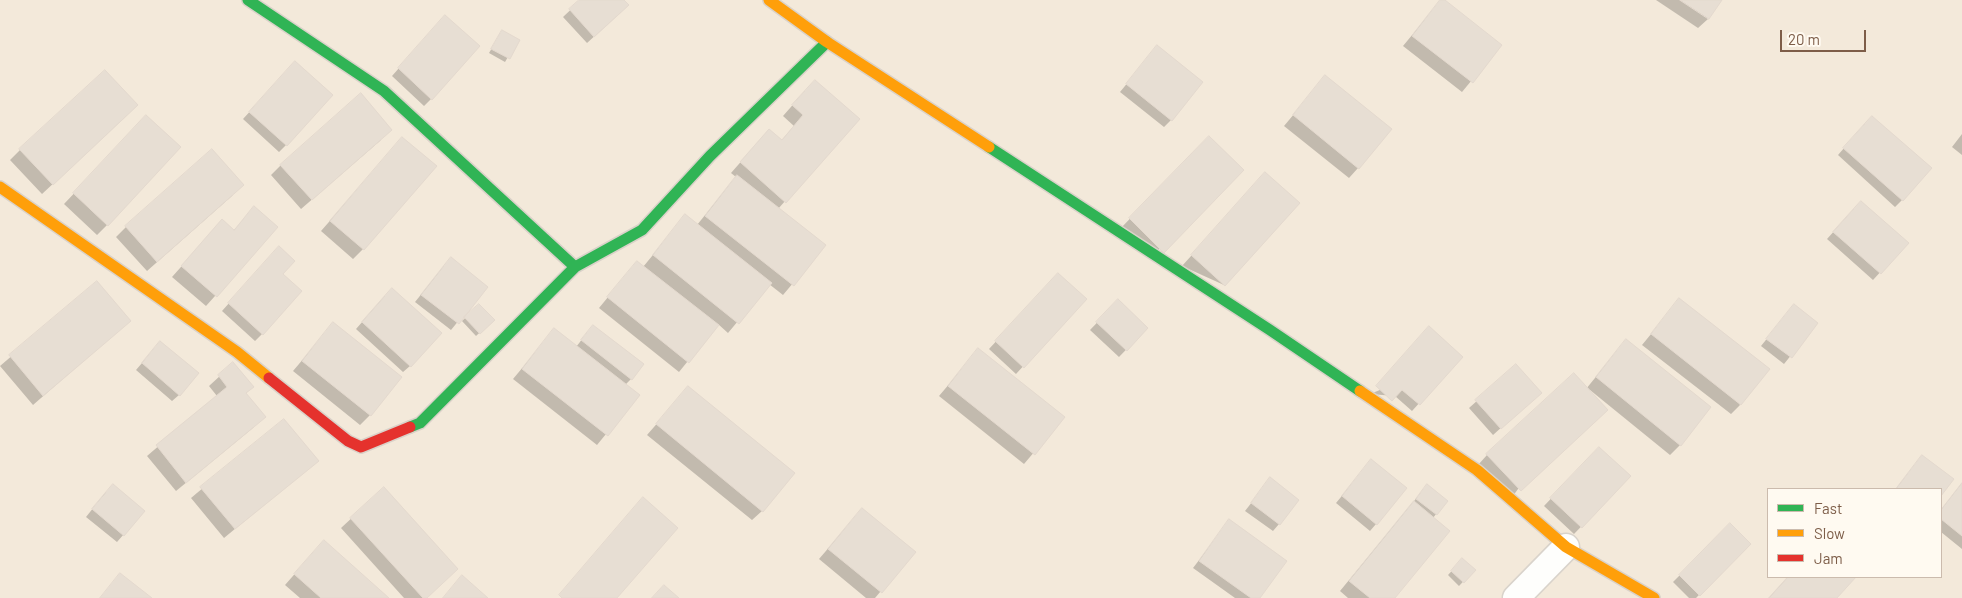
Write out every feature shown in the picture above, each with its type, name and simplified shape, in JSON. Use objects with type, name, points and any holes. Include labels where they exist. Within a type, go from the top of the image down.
[{"type":"street","points":[[248,0],[384,91],[575,267]]},
{"type":"street","points":[[769,0],[827,42],[1270,330],[1461,459],[1477,470],[1566,547],[1654,598]]},
{"type":"street","points":[[0,187],[237,352],[348,441],[361,446],[420,423],[575,267],[642,230],[710,156],[827,42]]},
{"type":"street","points":[[1516,598],[1566,547]]},
{"type":"shaded area","points":[[0,0],[1962,0],[1962,598],[0,598]]},
{"type":"building","points":[[579,0],[624,0],[629,5],[594,37],[569,9]]},
{"type":"building","points":[[1440,0],[1445,0],[1502,45],[1473,83],[1412,36]]},
{"type":"building","points":[[1680,0],[1722,0],[1709,19]]},
{"type":"building","points":[[445,15],[480,46],[432,100],[398,68]]},
{"type":"building","points":[[502,30],[520,40],[510,59],[491,49]]},
{"type":"building","points":[[1157,45],[1203,82],[1172,121],[1126,84]]},
{"type":"building","points":[[295,61],[333,95],[287,146],[249,112]]},
{"type":"building","points":[[105,70],[138,105],[53,185],[19,149]]},
{"type":"building","points":[[1325,75],[1392,129],[1359,169],[1293,115]]},
{"type":"building","points":[[815,80],[860,119],[786,203],[740,162],[769,129],[782,140],[803,115],[792,105]]},
{"type":"building","points":[[361,93],[392,130],[312,200],[280,165]]},
{"type":"building","points":[[146,115],[181,147],[108,226],[73,193]]},
{"type":"building","points":[[1872,116],[1932,168],[1903,201],[1843,148]]},
{"type":"building","points":[[1209,136],[1244,170],[1164,253],[1129,218]]},
{"type":"building","points":[[402,137],[437,166],[364,250],[330,221]]},
{"type":"building","points":[[212,149],[244,185],[157,262],[125,226]]},
{"type":"building","points":[[1265,172],[1300,203],[1225,286],[1191,255]]},
{"type":"building","points":[[737,175],[826,245],[794,286],[705,216]]},
{"type":"building","points":[[1861,201],[1909,243],[1881,274],[1833,232]]},
{"type":"building","points":[[254,206],[278,227],[217,297],[181,266],[222,219],[234,230]]},
{"type":"building","points":[[685,214],[772,283],[739,324],[653,255]]},
{"type":"building","points":[[279,246],[295,261],[283,274],[302,291],[263,335],[228,303]]},
{"type":"building","points":[[451,257],[488,287],[459,324],[421,295]]},
{"type":"building","points":[[637,261],[719,325],[689,363],[607,297]]},
{"type":"building","points":[[1058,273],[1087,299],[1024,368],[995,341]]},
{"type":"building","points":[[97,281],[131,321],[43,396],[9,355]]},
{"type":"building","points":[[392,288],[442,333],[411,367],[362,322]]},
{"type":"building","points":[[1679,298],[1770,369],[1741,405],[1651,334]]},
{"type":"building","points":[[1118,299],[1148,328],[1127,351],[1096,322]]},
{"type":"building","points":[[479,304],[495,320],[480,334],[464,317]]},
{"type":"building","points":[[1794,304],[1818,323],[1792,358],[1766,339]]},
{"type":"building","points":[[333,322],[402,377],[371,416],[302,361]]},
{"type":"building","points":[[593,325],[644,364],[632,380],[581,340]]},
{"type":"building","points":[[1429,326],[1463,357],[1420,405],[1402,390],[1392,401],[1376,386]]},
{"type":"building","points":[[554,328],[640,395],[608,436],[522,369]]},
{"type":"building","points":[[1626,339],[1711,407],[1681,446],[1596,377]]},
{"type":"building","points":[[160,341],[199,373],[180,396],[142,363]]},
{"type":"building","points":[[978,348],[1065,417],[1035,455],[948,386]]},
{"type":"building","points":[[233,362],[254,387],[246,393],[266,417],[186,483],[156,445],[227,387],[218,375]]},
{"type":"building","points":[[1516,364],[1542,393],[1501,429],[1475,400]]},
{"type":"building","points":[[1574,373],[1608,410],[1521,491],[1486,454]]},
{"type":"building","points":[[688,386],[795,473],[763,512],[656,424]]},
{"type":"building","points":[[284,419],[319,461],[235,529],[200,487]]},
{"type":"building","points":[[1599,447],[1631,476],[1582,528],[1550,498]]},
{"type":"building","points":[[1922,455],[1954,479],[1942,495],[1942,488],[1897,488]]},
{"type":"building","points":[[1371,459],[1407,488],[1377,525],[1342,496]]},
{"type":"building","points":[[1270,477],[1299,500],[1280,525],[1251,503]]},
{"type":"building","points":[[1962,483],[1962,536],[1942,520],[1942,509]]},
{"type":"building","points":[[113,484],[145,511],[124,536],[92,509]]},
{"type":"building","points":[[1427,484],[1448,501],[1437,515],[1416,499]]},
{"type":"building","points":[[384,487],[458,569],[427,598],[423,598],[350,518]]},
{"type":"building","points":[[643,497],[678,528],[617,598],[562,598],[559,595]]},
{"type":"building","points":[[1414,501],[1450,531],[1395,598],[1370,598],[1349,581]]},
{"type":"building","points":[[862,508],[916,552],[882,593],[828,549]]},
{"type":"building","points":[[1229,519],[1287,561],[1260,598],[1251,598],[1199,561]]},
{"type":"building","points":[[1730,523],[1751,544],[1700,596],[1679,575]]},
{"type":"building","points":[[324,540],[389,598],[321,598],[294,574]]},
{"type":"building","points":[[1462,558],[1476,570],[1464,583],[1451,571]]},
{"type":"building","points":[[120,573],[152,598],[100,598]]},
{"type":"building","points":[[462,575],[488,598],[443,598]]},
{"type":"building","points":[[1787,578],[1855,578],[1837,598],[1769,598]]},
{"type":"building","points":[[664,585],[679,598],[652,598]]},
{"type":"traffic: fast","points":[[248,0],[384,91],[575,267]]},
{"type":"traffic: fast","points":[[410,427],[420,423],[575,267],[642,230],[710,156],[827,42]]},
{"type":"traffic: fast","points":[[989,147],[1270,330],[1360,391]]},
{"type":"traffic: slow","points":[[769,0],[827,42],[989,147]]},
{"type":"traffic: slow","points":[[0,187],[237,352],[269,378]]},
{"type":"traffic: slow","points":[[1360,391],[1477,470],[1566,547],[1654,598]]},
{"type":"traffic: jam","points":[[269,378],[348,441],[361,447],[410,427]]}]
